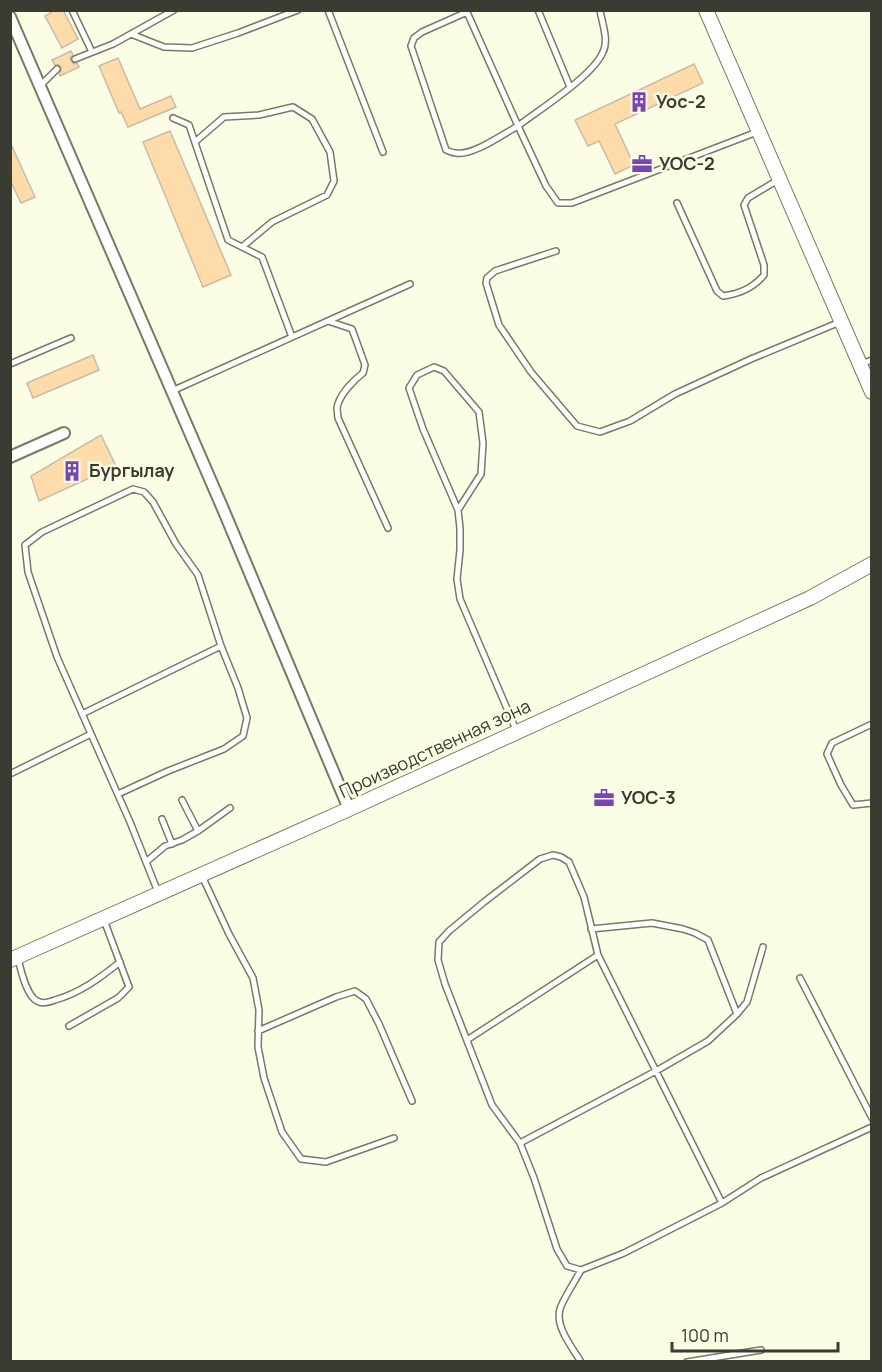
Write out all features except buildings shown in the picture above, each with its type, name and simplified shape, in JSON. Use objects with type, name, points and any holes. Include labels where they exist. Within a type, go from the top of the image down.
[{"type":"main road","points":[[706,10],[842,322],[866,362],[872,392]]},
{"type":"main road","name":"Производственная зона","points":[[14,958],[349,809],[810,598],[872,564]]},
{"type":"street","points":[[10,17],[349,809]]},
{"type":"street","points":[[10,457],[64,433]]},
{"type":"lane","points":[[72,10],[92,52]]},
{"type":"lane","points":[[75,59],[113,44],[174,10]]},
{"type":"lane","points":[[131,34],[164,47],[192,48],[298,10]]},
{"type":"lane","points":[[328,10],[383,152]]},
{"type":"lane","points":[[538,10],[570,87]]},
{"type":"lane","points":[[600,10],[606,38],[604,52],[585,76],[518,126],[482,147],[458,154],[446,150],[411,46],[414,38],[422,32],[466,11],[518,126],[546,186],[558,203],[572,203],[758,131]]},
{"type":"lane","points":[[40,86],[57,69]]},
{"type":"lane","points":[[195,142],[224,117],[259,115],[293,107],[312,119],[330,152],[334,181],[327,195],[272,222],[242,247]]},
{"type":"lane","points":[[173,118],[189,125],[228,240],[262,257],[292,337]]},
{"type":"lane","points":[[677,203],[717,291],[723,296],[732,295],[757,284],[764,275],[764,265],[744,204],[748,198],[779,179]]},
{"type":"lane","points":[[556,251],[495,271],[487,278],[486,283],[499,325],[531,372],[577,426],[600,432],[630,421],[675,394],[751,359],[842,322]]},
{"type":"lane","points":[[172,391],[410,284]]},
{"type":"lane","points":[[328,321],[352,329],[365,365],[363,373],[354,380],[341,398],[337,409],[338,418],[388,528]]},
{"type":"lane","points":[[10,364],[71,338]]},
{"type":"lane","points":[[458,510],[482,474],[483,443],[479,412],[444,371],[434,367],[417,375],[409,388],[423,429],[458,510],[460,550],[457,579],[460,599],[517,732]]},
{"type":"lane","points":[[118,794],[224,749],[243,736],[247,718],[198,574],[176,544],[153,502],[144,492],[133,489],[42,532],[25,545],[28,572],[57,657],[118,794],[158,894]]},
{"type":"lane","points":[[82,714],[221,646]]},
{"type":"lane","points":[[872,724],[832,744],[828,754],[841,785],[853,805],[872,803]]},
{"type":"lane","points":[[10,774],[91,734]]},
{"type":"lane","points":[[182,801],[198,831]]},
{"type":"lane","points":[[146,862],[165,846],[183,840],[230,808]]},
{"type":"lane","points":[[162,819],[172,844]]},
{"type":"lane","points":[[722,1203],[598,955],[584,897],[569,862],[553,855],[540,858],[449,931],[439,942],[438,960],[492,1105],[520,1143],[557,1250],[567,1266],[581,1270],[624,1252],[722,1203],[761,1178],[872,1127]]},
{"type":"lane","points":[[202,874],[229,934],[253,978],[259,1010],[258,1047],[264,1078],[282,1132],[301,1159],[326,1162],[394,1138]]},
{"type":"lane","points":[[69,1026],[118,998],[129,987],[103,919]]},
{"type":"lane","points":[[591,929],[652,922],[683,929],[708,940],[737,1014]]},
{"type":"lane","points":[[520,1143],[708,1041],[747,1002],[763,947]]},
{"type":"lane","points":[[467,1040],[598,955]]},
{"type":"lane","points":[[14,958],[27,987],[35,1000],[39,1002],[72,996],[98,980],[120,962]]},
{"type":"lane","points":[[800,978],[872,1118]]},
{"type":"lane","points":[[258,1030],[336,996],[355,991],[366,999],[412,1101]]},
{"type":"lane","points":[[581,1270],[560,1310],[560,1322],[564,1334],[581,1362]]},
{"type":"lane","points":[[687,1362],[760,1350]]},
{"type":"place","name":"Уос-2","points":[[639,102]]},
{"type":"place","name":"УОС-2","points":[[642,164]]},
{"type":"place","name":"Бургылау","points":[[72,471]]},
{"type":"place","name":"УОС-3","points":[[604,798]]}]
